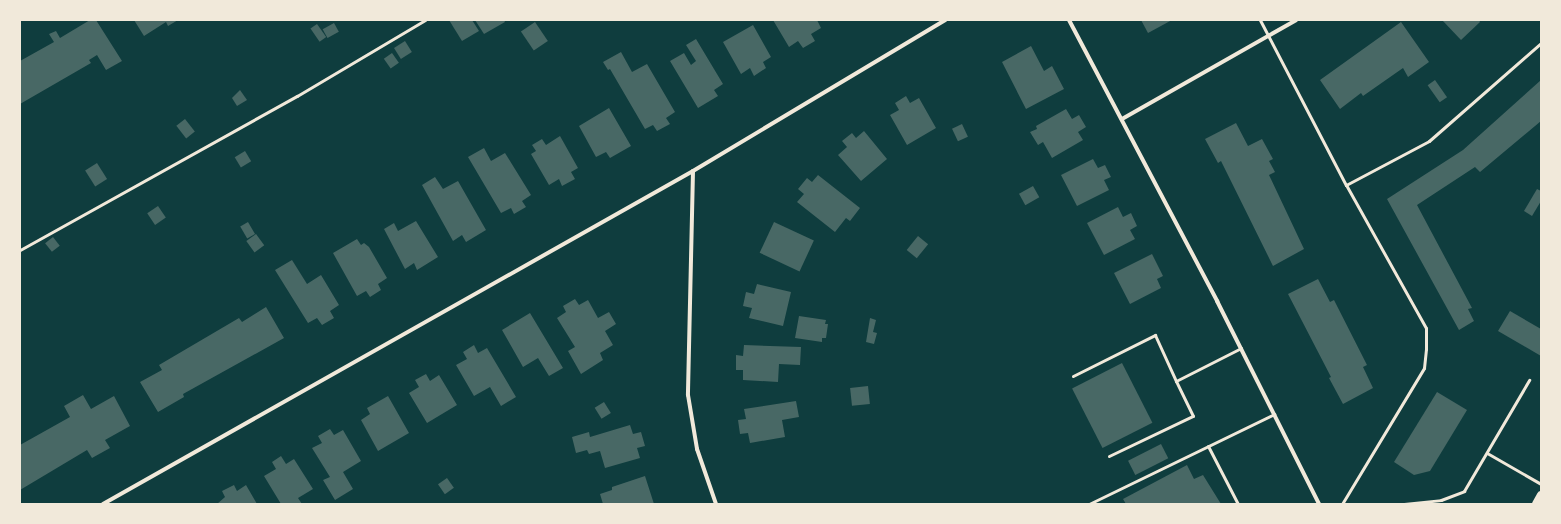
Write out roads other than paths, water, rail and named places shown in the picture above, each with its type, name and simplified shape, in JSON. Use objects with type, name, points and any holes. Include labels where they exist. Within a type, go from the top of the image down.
[{"type":"main road","points":[[1536,504],[1541,495]]},
{"type":"street","points":[[103,504],[692,171],[945,20]]},
{"type":"street","points":[[1069,20],[1241,348],[1318,504]]},
{"type":"street","points":[[1122,119],[1269,37],[1296,20]]},
{"type":"street","points":[[692,171],[688,395],[697,449],[716,504]]},
{"type":"lane","points":[[20,250],[297,96],[425,20]]},
{"type":"lane","points":[[1260,20],[1346,185],[1426,328],[1424,368],[1342,504]]},
{"type":"lane","points":[[1346,185],[1429,141],[1541,44]]},
{"type":"lane","points":[[1073,376],[1155,335],[1193,416],[1109,456]]},
{"type":"lane","points":[[1176,381],[1241,348]]},
{"type":"lane","points":[[1404,504],[1441,500],[1464,491],[1529,380]]},
{"type":"lane","points":[[1089,504],[1274,414]]},
{"type":"lane","points":[[1208,446],[1238,504]]},
{"type":"lane","points":[[1487,453],[1541,484]]}]
